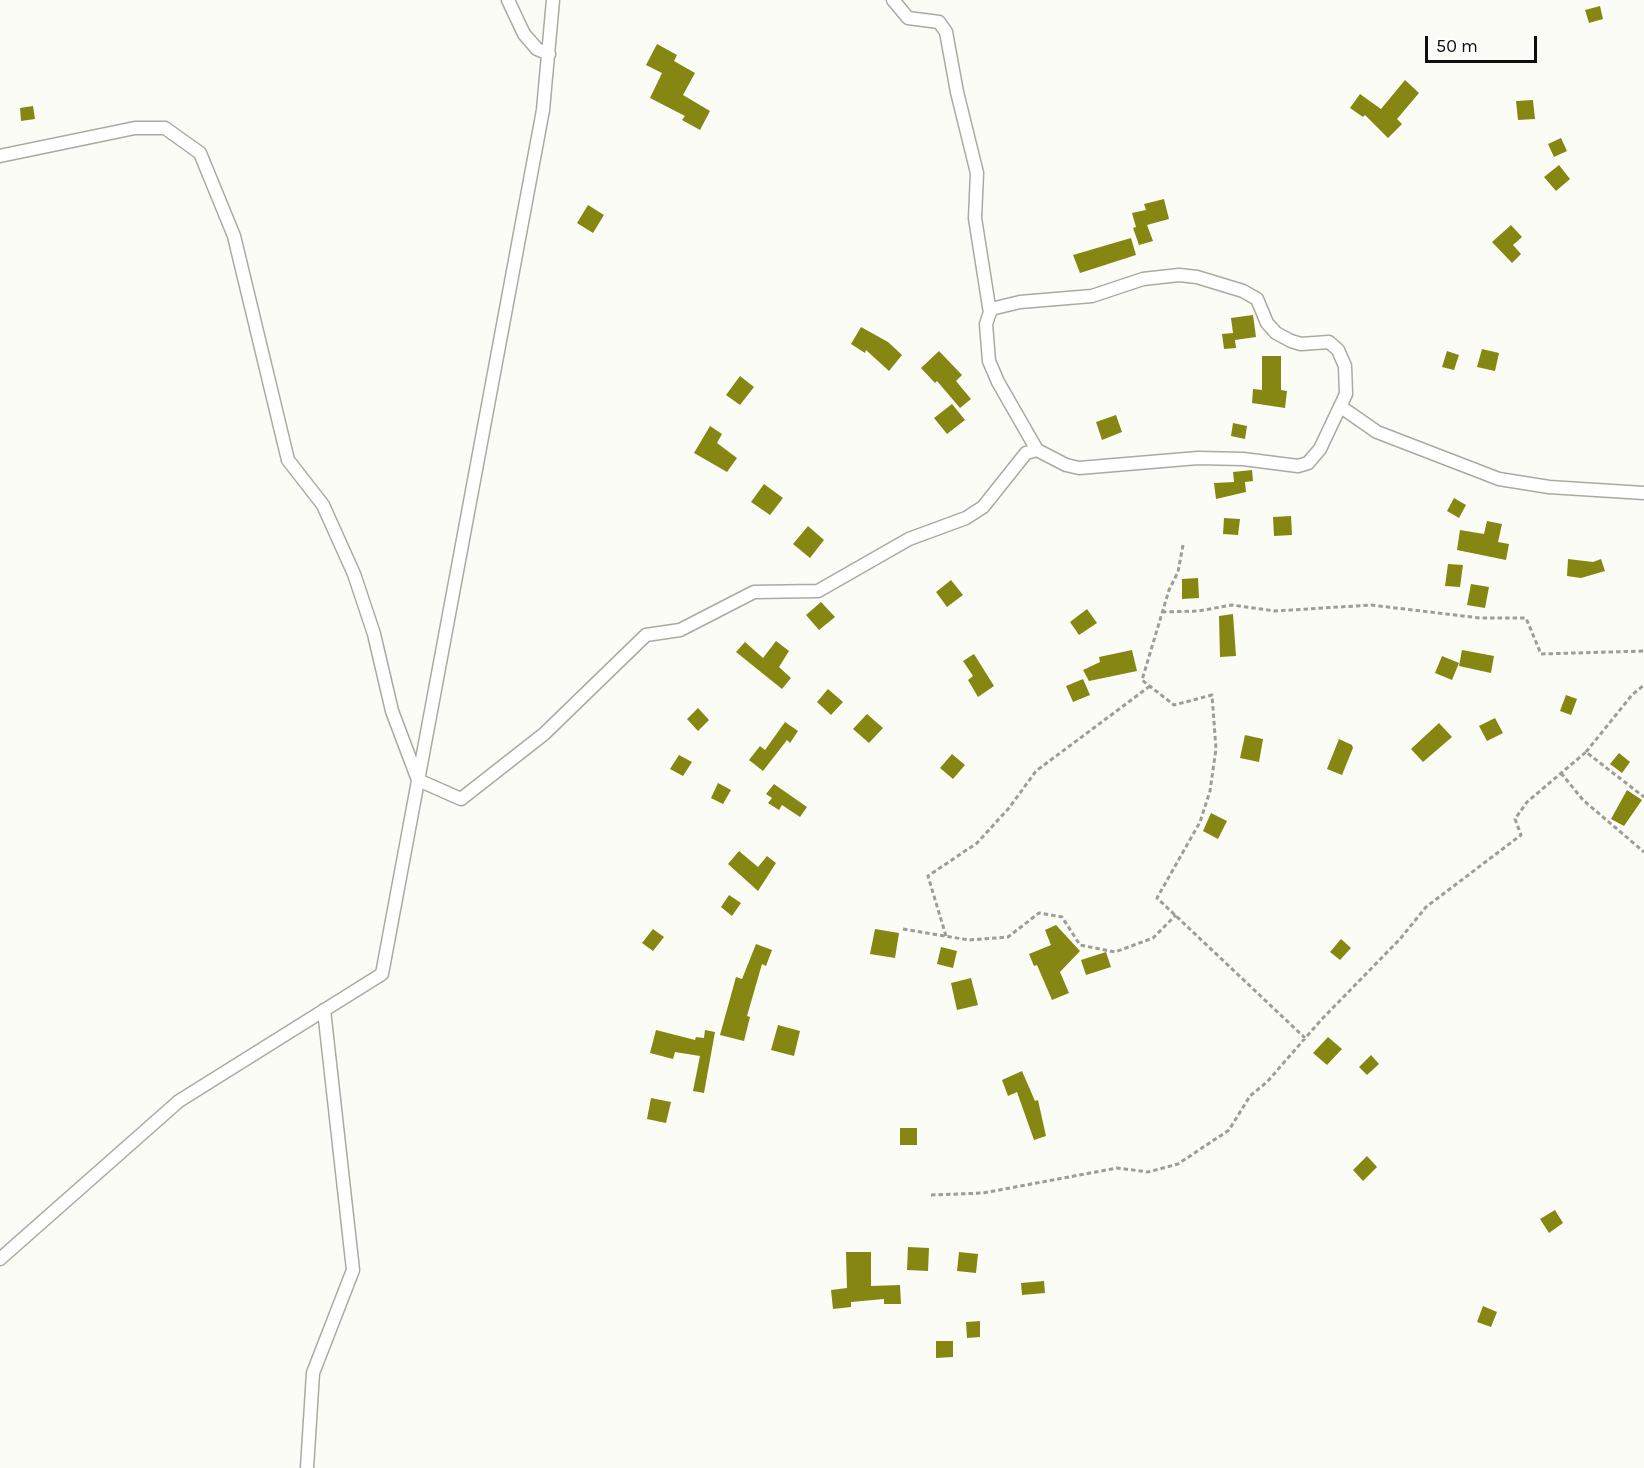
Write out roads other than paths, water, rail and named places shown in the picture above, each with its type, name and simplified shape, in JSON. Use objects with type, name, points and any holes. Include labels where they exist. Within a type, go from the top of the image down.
[{"type":"street","points":[[508,0],[524,34],[537,49],[549,54]]},
{"type":"street","points":[[0,1259],[179,1101],[382,974],[543,110],[553,0]]},
{"type":"street","points":[[893,0],[908,18],[939,22],[946,32],[957,92],[977,173],[975,218],[990,313]]},
{"type":"street","points":[[0,156],[145,128],[165,128],[200,153],[234,236],[288,460],[323,505],[354,574],[374,634],[392,711],[418,780],[461,799],[544,734],[646,635],[680,630],[754,592],[818,591],[909,539],[966,518],[983,507],[1026,453],[1037,450]]},
{"type":"street","points":[[1179,275],[1197,277],[1243,291],[1257,299],[1264,309],[1267,323],[1275,333],[1291,341],[1301,344],[1329,342],[1338,351],[1345,366],[1346,394],[1320,449],[1308,463],[1298,466],[1243,459],[1198,458],[1079,468],[1066,465],[1037,450],[1002,391],[989,361],[986,324],[990,313],[991,309],[1020,302],[1092,296],[1143,279],[1179,275]]},
{"type":"street","points":[[1341,407],[1377,432],[1499,479],[1548,487],[1644,493]]},
{"type":"street","points":[[307,1468],[313,1373],[353,1270],[324,1010]]}]
